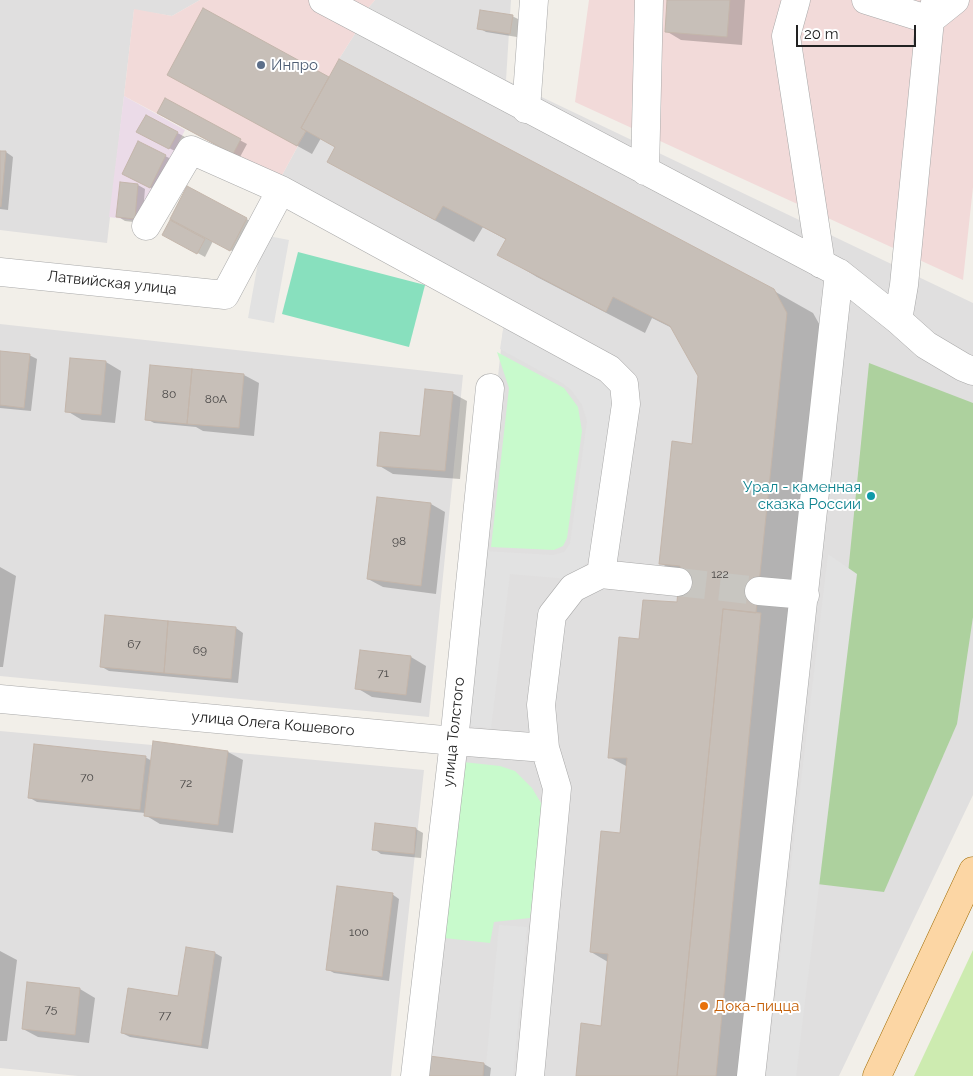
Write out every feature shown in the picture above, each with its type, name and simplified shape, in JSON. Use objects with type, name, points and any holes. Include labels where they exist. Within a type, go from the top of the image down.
[{"type":"main road","points":[[877,1076],[973,871]]},
{"type":"street","points":[[323,0],[830,269],[898,320],[926,345],[973,371]]},
{"type":"street","points":[[526,109],[534,0]]},
{"type":"street","points":[[645,171],[649,0]]},
{"type":"street","points":[[752,1076],[805,595],[830,269],[786,36],[796,0]]},
{"type":"street","points":[[866,0],[933,10],[956,0]]},
{"type":"street","points":[[898,320],[904,285],[933,10]]},
{"type":"street","points":[[146,226],[192,150],[281,190],[610,369],[624,384],[626,404],[601,574]]},
{"type":"street","name":"Латвийская улица","points":[[0,272],[225,294],[281,190]]},
{"type":"street","name":"улица Толстого","points":[[415,1076],[454,741],[490,388]]},
{"type":"street","points":[[530,1076],[557,788],[545,748],[541,705],[552,615],[574,588],[601,574],[678,582]]},
{"type":"street","points":[[759,591],[805,595]]},
{"type":"street","name":"улица Олега Кошевого","points":[[0,699],[545,748]]},
{"type":"shaded area","points":[[0,0],[200,0],[172,16],[134,10],[107,243],[0,230]]},
{"type":"shaded area","points":[[200,0],[375,0],[369,7],[363,21],[339,59],[301,128],[306,131],[280,179],[124,96],[134,9],[172,16]]},
{"type":"shaded area","points":[[375,0],[511,0],[506,80],[973,303],[973,795],[839,1076],[423,1076],[506,302],[280,179],[306,131],[301,128],[339,59],[363,21],[369,7]]},
{"type":"shaded area","points":[[589,0],[973,0],[973,187],[963,280],[575,102]]},
{"type":"shaded area","points":[[124,96],[185,130],[138,221],[109,217]]},
{"type":"shaded area","points":[[263,235],[289,240],[274,323],[248,318]]},
{"type":"shaded area","points":[[0,324],[463,375],[429,717],[0,676]]},
{"type":"shaded area","points":[[504,324],[616,388],[593,557],[570,579],[510,574],[491,728],[463,725],[483,551],[553,555],[564,552],[570,543],[587,421],[582,405],[571,390],[562,383],[500,349]]},
{"type":"shaded area","points":[[828,554],[857,574],[796,1076],[766,1076]]},
{"type":"shaded area","points":[[0,731],[424,770],[391,1076],[78,1076],[0,1068]]},
{"type":"shaded area","points":[[499,925],[527,927],[513,1076],[485,1076]]},
{"type":"green space","points":[[298,252],[425,285],[409,347],[282,314]]},
{"type":"green space","points":[[497,352],[564,388],[578,407],[582,431],[567,538],[563,546],[554,550],[491,547],[509,388]]},
{"type":"green space","points":[[869,363],[973,403],[973,617],[957,724],[884,892],[817,884]]},
{"type":"green space","points":[[463,762],[500,766],[515,771],[532,788],[541,803],[542,819],[530,918],[494,922],[490,943],[444,938]]},
{"type":"green space","points":[[973,950],[973,1076],[914,1076]]},
{"type":"building","points":[[667,0],[730,0],[727,37],[665,32]]},
{"type":"building","points":[[203,8],[329,77],[301,128],[306,131],[297,146],[167,75]]},
{"type":"building","points":[[480,10],[513,15],[510,34],[477,29]]},
{"type":"building","points":[[339,59],[774,289],[787,313],[756,613],[723,609],[677,1076],[576,1076],[581,1023],[601,1026],[608,954],[590,952],[601,831],[620,833],[627,758],[608,758],[619,637],[639,639],[643,600],[677,602],[680,566],[659,564],[672,441],[692,444],[698,376],[670,326],[613,297],[606,312],[497,255],[506,239],[443,206],[435,220],[327,162],[335,147],[301,128]]},
{"type":"building","points":[[165,98],[241,139],[233,154],[157,113]]},
{"type":"building","points":[[146,115],[178,132],[169,149],[136,132]]},
{"type":"building","points":[[138,141],[166,155],[150,188],[122,174]]},
{"type":"building","points":[[0,151],[6,151],[1,207],[0,206]]},
{"type":"building","points":[[120,182],[138,184],[135,219],[116,217]]},
{"type":"building","points":[[187,186],[247,218],[230,251],[170,219]]},
{"type":"building","points":[[170,220],[205,239],[197,254],[162,235]]},
{"type":"building","points":[[0,351],[30,354],[24,408],[0,405]]},
{"type":"building","points":[[70,358],[106,361],[101,415],[65,412]]},
{"type":"building","points":[[150,365],[192,369],[187,424],[145,420]]},
{"type":"building","points":[[192,369],[244,374],[239,428],[187,424]]},
{"type":"building","points":[[425,389],[453,392],[445,471],[377,466],[380,432],[420,436]]},
{"type":"building","points":[[377,497],[431,503],[421,586],[367,579]]},
{"type":"building","points":[[723,609],[761,613],[716,1076],[677,1076]]},
{"type":"building","points":[[105,615],[168,621],[164,673],[100,667]]},
{"type":"building","points":[[168,621],[236,627],[231,679],[164,673]]},
{"type":"building","points":[[360,650],[411,656],[406,695],[355,689]]},
{"type":"building","points":[[153,741],[228,751],[218,825],[144,816]]},
{"type":"building","points":[[34,744],[146,756],[140,810],[28,798]]},
{"type":"building","points":[[375,823],[416,828],[414,854],[372,850]]},
{"type":"building","points":[[337,886],[393,893],[382,977],[326,970]]},
{"type":"building","points":[[186,947],[215,952],[201,1046],[121,1033],[128,988],[178,996]]},
{"type":"building","points":[[27,982],[80,988],[75,1035],[22,1029]]},
{"type":"building","points":[[429,1056],[484,1063],[483,1076],[427,1076]]},
{"type":"tunnel","points":[[678,582],[759,591]]},
{"type":"place","name":"Инпро","points":[[261,65]]},
{"type":"place","name":"Урал - каменная сказка России","points":[[871,496]]},
{"type":"place","name":"Дока-пицца","points":[[704,1006]]}]
